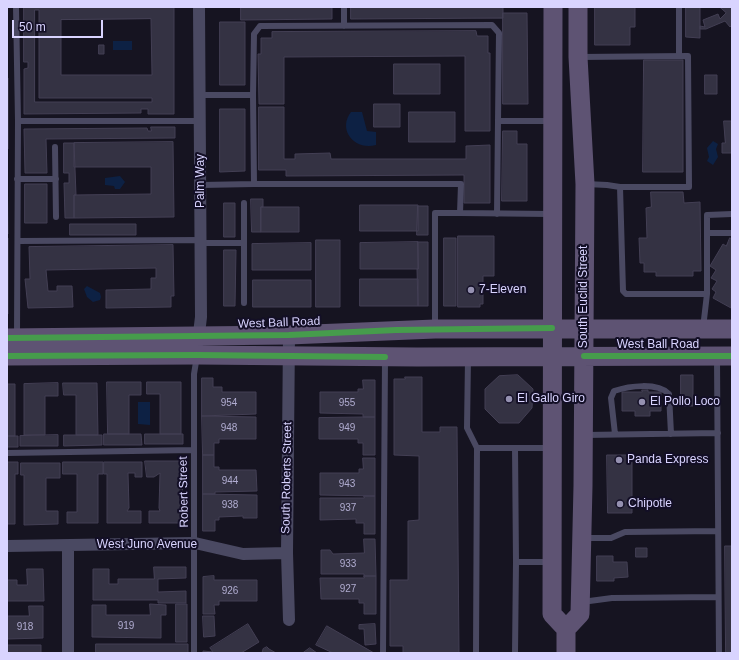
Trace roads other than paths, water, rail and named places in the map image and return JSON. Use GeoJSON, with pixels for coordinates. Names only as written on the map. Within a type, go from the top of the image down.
{"type":"FeatureCollection","features":[{"type":"Feature","properties":{"kind":"main road"},"geometry":{"type":"LineString","coordinates":[[553,7],[552,614],[566,629],[566,653]]}},
{"type":"Feature","properties":{"kind":"main road","name":"South Euclid Street"},"geometry":{"type":"LineString","coordinates":[[566,629],[580,614],[582,538],[585,184],[578,57],[578,7]]}},
{"type":"Feature","properties":{"kind":"main road","name":"West Ball Road"},"geometry":{"type":"LineString","coordinates":[[198,346],[289,335],[435,329],[732,329]]}},
{"type":"Feature","properties":{"kind":"main road","name":"West Ball Road"},"geometry":{"type":"LineString","coordinates":[[14,347],[198,346],[289,355],[468,357],[725,356]]}},
{"type":"Feature","properties":{"kind":"street","name":"Palm Way"},"geometry":{"type":"LineString","coordinates":[[198,346],[201,317],[201,95],[199,7]]}},
{"type":"Feature","properties":{"kind":"street","name":"South Roberts Street"},"geometry":{"type":"LineString","coordinates":[[289,335],[287,553],[289,620]]}},
{"type":"Feature","properties":{"kind":"street","name":"West Juno Avenue"},"geometry":{"type":"LineString","coordinates":[[7,546],[195,543],[243,554],[287,553]]}},
{"type":"Feature","properties":{"kind":"street"},"geometry":{"type":"LineString","coordinates":[[68,546],[68,653]]}},
{"type":"Feature","properties":{"kind":"lane"},"geometry":{"type":"LineString","coordinates":[[14,347],[18,241],[16,7]]}},
{"type":"Feature","properties":{"kind":"lane"},"geometry":{"type":"LineString","coordinates":[[344,7],[344,26]]}},
{"type":"Feature","properties":{"kind":"lane"},"geometry":{"type":"LineString","coordinates":[[679,7],[679,56]]}},
{"type":"Feature","properties":{"kind":"lane"},"geometry":{"type":"LineString","coordinates":[[254,184],[254,34],[260,26],[492,25],[498,33],[497,214]]}},
{"type":"Feature","properties":{"kind":"lane"},"geometry":{"type":"LineString","coordinates":[[578,57],[688,56],[689,187],[620,187],[607,184],[585,184]]}},
{"type":"Feature","properties":{"kind":"lane"},"geometry":{"type":"LineString","coordinates":[[201,95],[253,95]]}},
{"type":"Feature","properties":{"kind":"lane"},"geometry":{"type":"LineString","coordinates":[[18,121],[201,121]]}},
{"type":"Feature","properties":{"kind":"lane"},"geometry":{"type":"LineString","coordinates":[[498,121],[552,121]]}},
{"type":"Feature","properties":{"kind":"lane"},"geometry":{"type":"LineString","coordinates":[[55,147],[56,217]]}},
{"type":"Feature","properties":{"kind":"lane"},"geometry":{"type":"LineString","coordinates":[[17,179],[56,179]]}},
{"type":"Feature","properties":{"kind":"lane"},"geometry":{"type":"LineString","coordinates":[[201,184],[461,184],[460,213]]}},
{"type":"Feature","properties":{"kind":"lane"},"geometry":{"type":"LineString","coordinates":[[620,187],[623,291],[626,294],[707,294]]}},
{"type":"Feature","properties":{"kind":"lane"},"geometry":{"type":"LineString","coordinates":[[244,203],[244,303]]}},
{"type":"Feature","properties":{"kind":"lane"},"geometry":{"type":"LineString","coordinates":[[435,329],[435,213],[552,214]]}},
{"type":"Feature","properties":{"kind":"lane"},"geometry":{"type":"LineString","coordinates":[[702,329],[707,294],[706,215],[732,214]]}},
{"type":"Feature","properties":{"kind":"lane"},"geometry":{"type":"LineString","coordinates":[[707,233],[732,233]]}},
{"type":"Feature","properties":{"kind":"lane"},"geometry":{"type":"LineString","coordinates":[[18,241],[201,241],[244,243]]}},
{"type":"Feature","properties":{"kind":"lane","name":"Robert Street"},"geometry":{"type":"LineString","coordinates":[[194,653],[194,374],[198,346]]}},
{"type":"Feature","properties":{"kind":"lane"},"geometry":{"type":"LineString","coordinates":[[383,653],[385,356]]}},
{"type":"Feature","properties":{"kind":"lane"},"geometry":{"type":"LineString","coordinates":[[718,653],[718,433],[725,356]]}},
{"type":"Feature","properties":{"kind":"lane"},"geometry":{"type":"LineString","coordinates":[[468,357],[467,428],[477,448],[476,653]]}},
{"type":"Feature","properties":{"kind":"lane"},"geometry":{"type":"LineString","coordinates":[[615,434],[611,398],[614,391],[624,388],[656,387],[664,389],[669,394],[671,434]]}},
{"type":"Feature","properties":{"kind":"lane"},"geometry":{"type":"LineString","coordinates":[[583,435],[718,433]]}},
{"type":"Feature","properties":{"kind":"lane"},"geometry":{"type":"LineString","coordinates":[[477,448],[553,448]]}},
{"type":"Feature","properties":{"kind":"lane"},"geometry":{"type":"LineString","coordinates":[[515,448],[515,653]]}},
{"type":"Feature","properties":{"kind":"lane"},"geometry":{"type":"LineString","coordinates":[[7,453],[194,450]]}},
{"type":"Feature","properties":{"kind":"lane"},"geometry":{"type":"LineString","coordinates":[[582,538],[611,538],[625,532],[718,531]]}},
{"type":"Feature","properties":{"kind":"lane"},"geometry":{"type":"LineString","coordinates":[[516,562],[552,562]]}},
{"type":"Feature","properties":{"kind":"lane"},"geometry":{"type":"LineString","coordinates":[[580,602],[612,598],[718,597]]}},
{"type":"Feature","properties":{"kind":"water"},"geometry":{"type":"Polygon","coordinates":[[[113,41],[132,41],[132,50],[113,50],[113,41]]]}},
{"type":"Feature","properties":{"kind":"water"},"geometry":{"type":"Polygon","coordinates":[[[351,112],[362,112],[367,131],[376,132],[376,145],[361,145],[350,138],[346,126],[347,119],[351,112]]]}},
{"type":"Feature","properties":{"kind":"water"},"geometry":{"type":"Polygon","coordinates":[[[713,141],[718,144],[716,149],[718,157],[713,165],[707,161],[709,157],[707,148],[713,141]]]}},
{"type":"Feature","properties":{"kind":"water"},"geometry":{"type":"Polygon","coordinates":[[[120,176],[125,182],[120,189],[115,189],[114,186],[105,185],[105,178],[120,176]]]}},
{"type":"Feature","properties":{"kind":"water"},"geometry":{"type":"Polygon","coordinates":[[[87,286],[100,293],[100,300],[93,302],[87,297],[84,289],[87,286]]]}},
{"type":"Feature","properties":{"kind":"water"},"geometry":{"type":"Polygon","coordinates":[[[138,402],[150,402],[150,425],[138,424],[138,402]]]}},
{"type":"Feature","properties":{"kind":"place","name":"7-Eleven"},"geometry":{"type":"Point","coordinates":[471,290]}},
{"type":"Feature","properties":{"kind":"place","name":"El Gallo Giro"},"geometry":{"type":"Point","coordinates":[509,399]}},
{"type":"Feature","properties":{"kind":"place","name":"El Pollo Loco"},"geometry":{"type":"Point","coordinates":[642,402]}},
{"type":"Feature","properties":{"kind":"place","name":"Panda Express"},"geometry":{"type":"Point","coordinates":[619,460]}},
{"type":"Feature","properties":{"kind":"place","name":"Chipotle"},"geometry":{"type":"Point","coordinates":[620,504]}}]}
